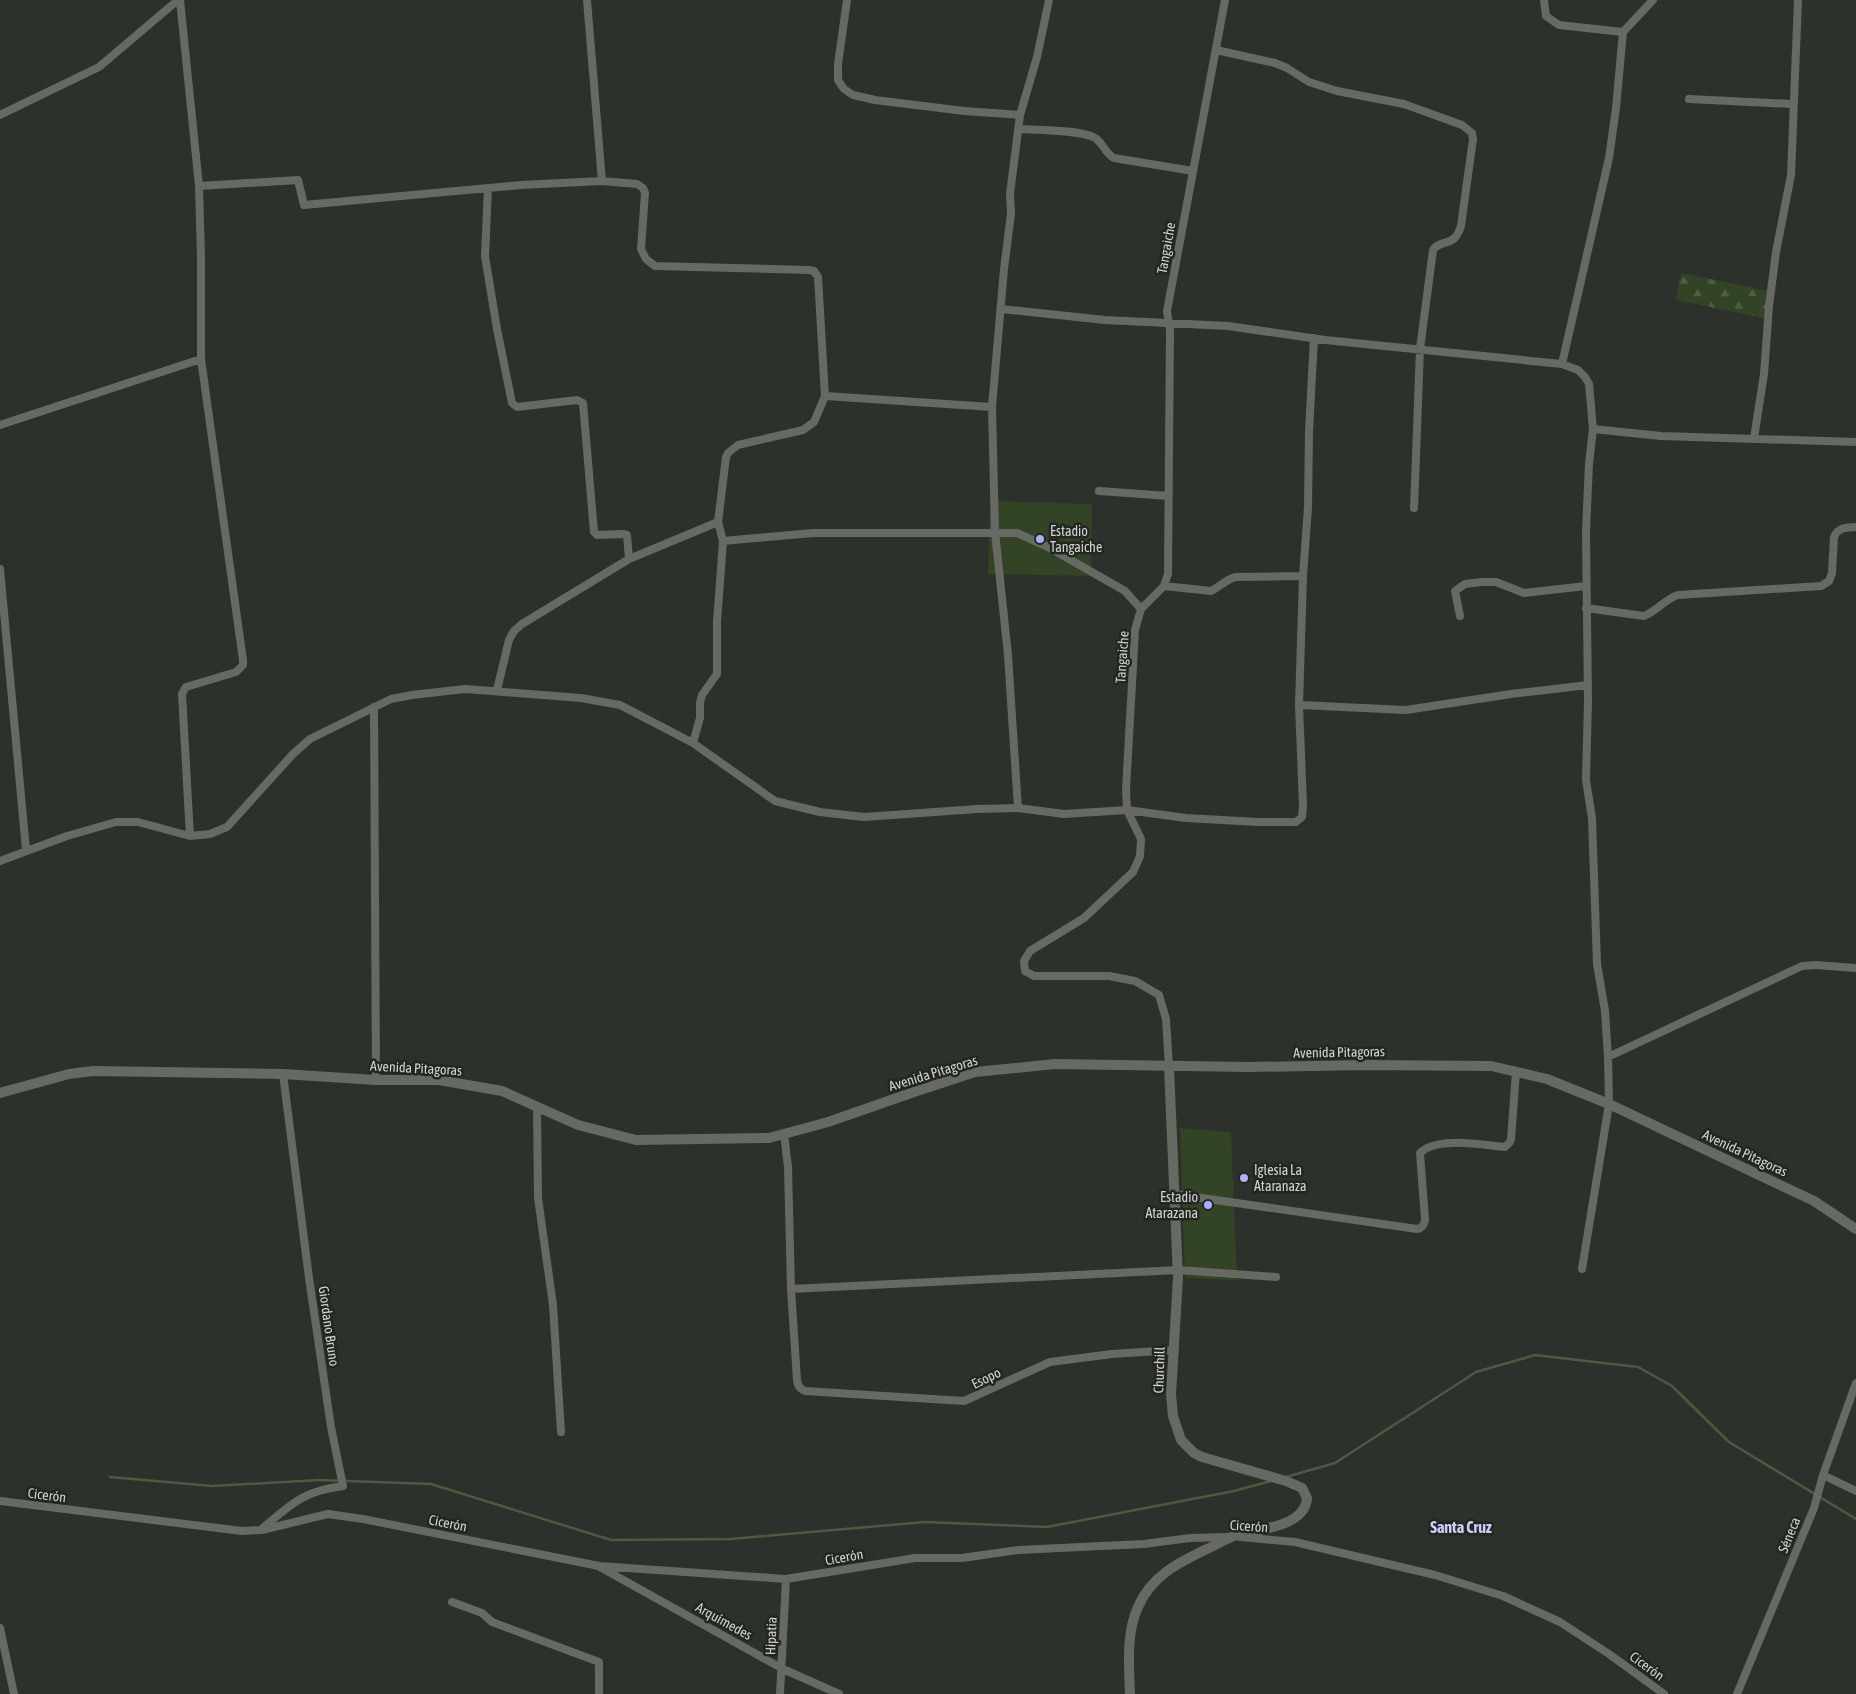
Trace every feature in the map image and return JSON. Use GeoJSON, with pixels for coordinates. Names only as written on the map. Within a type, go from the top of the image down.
{"type":"FeatureCollection","features":[{"type":"Feature","properties":{"kind":"main road","name":"Avenida Pitagoras"},"geometry":{"type":"LineString","coordinates":[[0,1093],[82,1071],[283,1074],[376,1080],[438,1080],[502,1091],[578,1125],[636,1140],[769,1138],[828,1122],[975,1072],[1055,1064],[1169,1067],[1491,1066],[1547,1079],[1609,1104],[1814,1201],[1856,1228]]}},
{"type":"Feature","properties":{"kind":"main road","name":"Churchill"},"geometry":{"type":"LineString","coordinates":[[1169,1067],[1178,1270],[1171,1394],[1176,1430],[1187,1447],[1202,1457],[1286,1481],[1302,1488],[1306,1492],[1307,1503],[1304,1511],[1295,1519],[1267,1529],[1234,1536]]}},
{"type":"Feature","properties":{"kind":"main road"},"geometry":{"type":"LineString","coordinates":[[1130,1694],[1129,1652],[1131,1632],[1138,1607],[1150,1587],[1173,1566],[1234,1536]]}},
{"type":"Feature","properties":{"kind":"street"},"geometry":{"type":"LineString","coordinates":[[0,115],[99,67],[179,0]]}},
{"type":"Feature","properties":{"kind":"street"},"geometry":{"type":"LineString","coordinates":[[179,0],[200,186],[202,257],[201,359],[243,660],[242,665],[236,672],[186,688],[182,694],[190,836]]}},
{"type":"Feature","properties":{"kind":"street"},"geometry":{"type":"LineString","coordinates":[[587,0],[602,181]]}},
{"type":"Feature","properties":{"kind":"street"},"geometry":{"type":"LineString","coordinates":[[847,0],[838,64],[838,80],[844,89],[854,96],[964,111],[1020,115]]}},
{"type":"Feature","properties":{"kind":"street"},"geometry":{"type":"LineString","coordinates":[[1018,808],[1008,655],[995,532],[992,407],[1000,308],[1011,214],[1010,194],[1020,129],[1020,115],[1038,57],[1050,0]]}},
{"type":"Feature","properties":{"kind":"street","name":"Tangaiche"},"geometry":{"type":"LineString","coordinates":[[1169,1067],[1166,1019],[1159,995],[1135,981],[1109,976],[1034,976],[1025,971],[1024,961],[1030,951],[1084,918],[1133,872],[1140,856],[1141,839],[1127,810],[1126,790],[1135,630],[1142,609],[1164,586],[1168,574],[1169,324],[1167,311],[1225,0]]}},
{"type":"Feature","properties":{"kind":"street"},"geometry":{"type":"LineString","coordinates":[[1544,0],[1546,16],[1559,25],[1623,32]]}},
{"type":"Feature","properties":{"kind":"street"},"geometry":{"type":"LineString","coordinates":[[1562,364],[1608,158],[1616,108],[1623,32],[1653,0]]}},
{"type":"Feature","properties":{"kind":"street"},"geometry":{"type":"LineString","coordinates":[[1754,438],[1764,374],[1769,306],[1776,252],[1791,175],[1794,129],[1792,104],[1798,0]]}},
{"type":"Feature","properties":{"kind":"street"},"geometry":{"type":"LineString","coordinates":[[1216,50],[1275,63],[1309,82],[1337,91],[1404,104],[1462,125],[1472,133],[1473,138],[1461,226],[1454,240],[1438,245],[1433,250],[1420,349],[1414,508]]}},
{"type":"Feature","properties":{"kind":"street"},"geometry":{"type":"LineString","coordinates":[[1689,99],[1792,104]]}},
{"type":"Feature","properties":{"kind":"street"},"geometry":{"type":"LineString","coordinates":[[1020,129],[1088,135],[1099,141],[1109,155],[1114,158],[1193,171]]}},
{"type":"Feature","properties":{"kind":"street"},"geometry":{"type":"LineString","coordinates":[[200,186],[298,180],[304,205],[488,188],[602,181],[638,184],[644,190],[641,248],[646,259],[655,266],[809,270],[817,274],[825,396],[814,422],[808,427],[738,445],[728,453],[718,522],[723,541],[717,622],[717,674],[702,695],[700,718],[693,743]]}},
{"type":"Feature","properties":{"kind":"street"},"geometry":{"type":"LineString","coordinates":[[488,188],[485,256],[512,403],[517,407],[577,400],[583,403],[594,532],[597,535],[627,535],[629,559]]}},
{"type":"Feature","properties":{"kind":"street"},"geometry":{"type":"LineString","coordinates":[[1000,308],[1105,320],[1228,326],[1314,338],[1562,364],[1578,370],[1585,377],[1589,384],[1593,429],[1586,522],[1588,685],[1586,780],[1592,818],[1597,964],[1605,1011],[1609,1104],[1582,1269]]}},
{"type":"Feature","properties":{"kind":"street"},"geometry":{"type":"LineString","coordinates":[[0,861],[26,850],[116,822],[138,822],[190,836],[210,834],[227,827],[293,754],[310,739],[391,699],[412,694],[464,689],[497,690],[581,698],[620,705],[693,743],[737,776],[775,801],[820,812],[864,818],[977,809],[1018,808],[1064,814],[1127,810],[1186,818],[1296,822],[1302,817],[1303,805],[1299,705],[1314,338]]}},
{"type":"Feature","properties":{"kind":"street"},"geometry":{"type":"LineString","coordinates":[[0,425],[201,359]]}},
{"type":"Feature","properties":{"kind":"street"},"geometry":{"type":"LineString","coordinates":[[825,396],[992,407]]}},
{"type":"Feature","properties":{"kind":"street"},"geometry":{"type":"LineString","coordinates":[[1593,429],[1661,436],[1856,442]]}},
{"type":"Feature","properties":{"kind":"street"},"geometry":{"type":"LineString","coordinates":[[1099,491],[1169,496]]}},
{"type":"Feature","properties":{"kind":"street"},"geometry":{"type":"LineString","coordinates":[[497,690],[509,640],[514,631],[522,624],[629,559],[718,522]]}},
{"type":"Feature","properties":{"kind":"street"},"geometry":{"type":"LineString","coordinates":[[1586,608],[1644,616],[1651,614],[1672,597],[1678,595],[1821,586],[1829,581],[1832,573],[1834,537],[1836,532],[1841,529],[1856,527]]}},
{"type":"Feature","properties":{"kind":"street"},"geometry":{"type":"LineString","coordinates":[[723,541],[813,533],[1016,533],[1048,547],[1125,591],[1142,609]]}},
{"type":"Feature","properties":{"kind":"street"},"geometry":{"type":"LineString","coordinates":[[0,569],[26,850]]}},
{"type":"Feature","properties":{"kind":"street"},"geometry":{"type":"LineString","coordinates":[[1164,586],[1211,591],[1226,580],[1236,576],[1303,576]]}},
{"type":"Feature","properties":{"kind":"street"},"geometry":{"type":"LineString","coordinates":[[1460,616],[1455,591],[1465,584],[1496,582],[1524,593],[1586,586]]}},
{"type":"Feature","properties":{"kind":"street"},"geometry":{"type":"LineString","coordinates":[[1299,705],[1406,710],[1511,694],[1588,685]]}},
{"type":"Feature","properties":{"kind":"street"},"geometry":{"type":"LineString","coordinates":[[374,707],[376,1080]]}},
{"type":"Feature","properties":{"kind":"street"},"geometry":{"type":"LineString","coordinates":[[1608,1057],[1802,966],[1816,965],[1856,968]]}},
{"type":"Feature","properties":{"kind":"street"},"geometry":{"type":"LineString","coordinates":[[1174,1194],[1417,1229],[1423,1227],[1425,1220],[1420,1153],[1424,1148],[1442,1143],[1505,1147],[1511,1139],[1516,1072]]}},
{"type":"Feature","properties":{"kind":"street","name":"Giordano Bruno"},"geometry":{"type":"LineString","coordinates":[[262,1530],[293,1503],[310,1493],[325,1488],[343,1486],[331,1427],[309,1278],[283,1074]]}},
{"type":"Feature","properties":{"kind":"street"},"geometry":{"type":"LineString","coordinates":[[537,1107],[538,1198],[553,1305],[561,1432]]}},
{"type":"Feature","properties":{"kind":"street"},"geometry":{"type":"LineString","coordinates":[[784,1134],[788,1167],[791,1290],[1178,1270],[1276,1277]]}},
{"type":"Feature","properties":{"kind":"street","name":"Esopo"},"geometry":{"type":"LineString","coordinates":[[791,1290],[797,1380],[798,1386],[805,1391],[964,1401],[1050,1362],[1112,1354],[1174,1350]]}},
{"type":"Feature","properties":{"kind":"street","name":"Séneca"},"geometry":{"type":"LineString","coordinates":[[1737,1694],[1814,1508],[1823,1475],[1856,1383]]}},
{"type":"Feature","properties":{"kind":"street"},"geometry":{"type":"LineString","coordinates":[[1823,1475],[1856,1491]]}},
{"type":"Feature","properties":{"kind":"street","name":"Cicerón"},"geometry":{"type":"LineString","coordinates":[[0,1501],[242,1531],[262,1530],[328,1514],[363,1518],[598,1566],[786,1579],[915,1558],[962,1558],[1018,1550],[1144,1544],[1190,1538],[1234,1536],[1295,1542],[1436,1574],[1503,1596],[1560,1622],[1609,1654],[1664,1694]]}},
{"type":"Feature","properties":{"kind":"street","name":"Arquímedes"},"geometry":{"type":"LineString","coordinates":[[598,1566],[783,1668],[839,1694]]}},
{"type":"Feature","properties":{"kind":"street","name":"Hipatia"},"geometry":{"type":"LineString","coordinates":[[780,1694],[783,1668],[786,1579]]}},
{"type":"Feature","properties":{"kind":"street"},"geometry":{"type":"LineString","coordinates":[[452,1602],[482,1613],[492,1622],[599,1662],[599,1694]]}},
{"type":"Feature","properties":{"kind":"street"},"geometry":{"type":"LineString","coordinates":[[0,1628],[14,1694]]}},
{"type":"Feature","properties":{"kind":"green space"},"geometry":{"type":"Polygon","coordinates":[[[1681,273],[1769,291],[1764,318],[1676,300],[1681,273]]]}},
{"type":"Feature","properties":{"kind":"green space"},"geometry":{"type":"Polygon","coordinates":[[[990,501],[1092,504],[1091,576],[988,574],[990,501]]]}},
{"type":"Feature","properties":{"kind":"green space"},"geometry":{"type":"Polygon","coordinates":[[[1180,1128],[1231,1132],[1237,1280],[1185,1278],[1180,1128]]]}},
{"type":"Feature","properties":{"kind":"waterway"},"geometry":{"type":"LineString","coordinates":[[1286,1477],[1335,1463],[1476,1372],[1535,1355],[1638,1367],[1672,1386],[1729,1442],[1856,1519]]}},
{"type":"Feature","properties":{"kind":"waterway"},"geometry":{"type":"LineString","coordinates":[[110,1477],[212,1486],[320,1480],[431,1484],[611,1540],[731,1539],[925,1522],[1047,1527],[1234,1491],[1271,1481]]}},
{"type":"Feature","properties":{"kind":"place","name":"Estadio Tangaiche"},"geometry":{"type":"Point","coordinates":[1040,539]}},
{"type":"Feature","properties":{"kind":"place","name":"Iglesia La Ataranaza"},"geometry":{"type":"Point","coordinates":[1244,1178]}},
{"type":"Feature","properties":{"kind":"place","name":"Estadio Atarazana"},"geometry":{"type":"Point","coordinates":[1208,1205]}},
{"type":"Feature","properties":{"kind":"district","name":"Santa Cruz"},"geometry":{"type":"Point","coordinates":[1461,1527]}}]}
